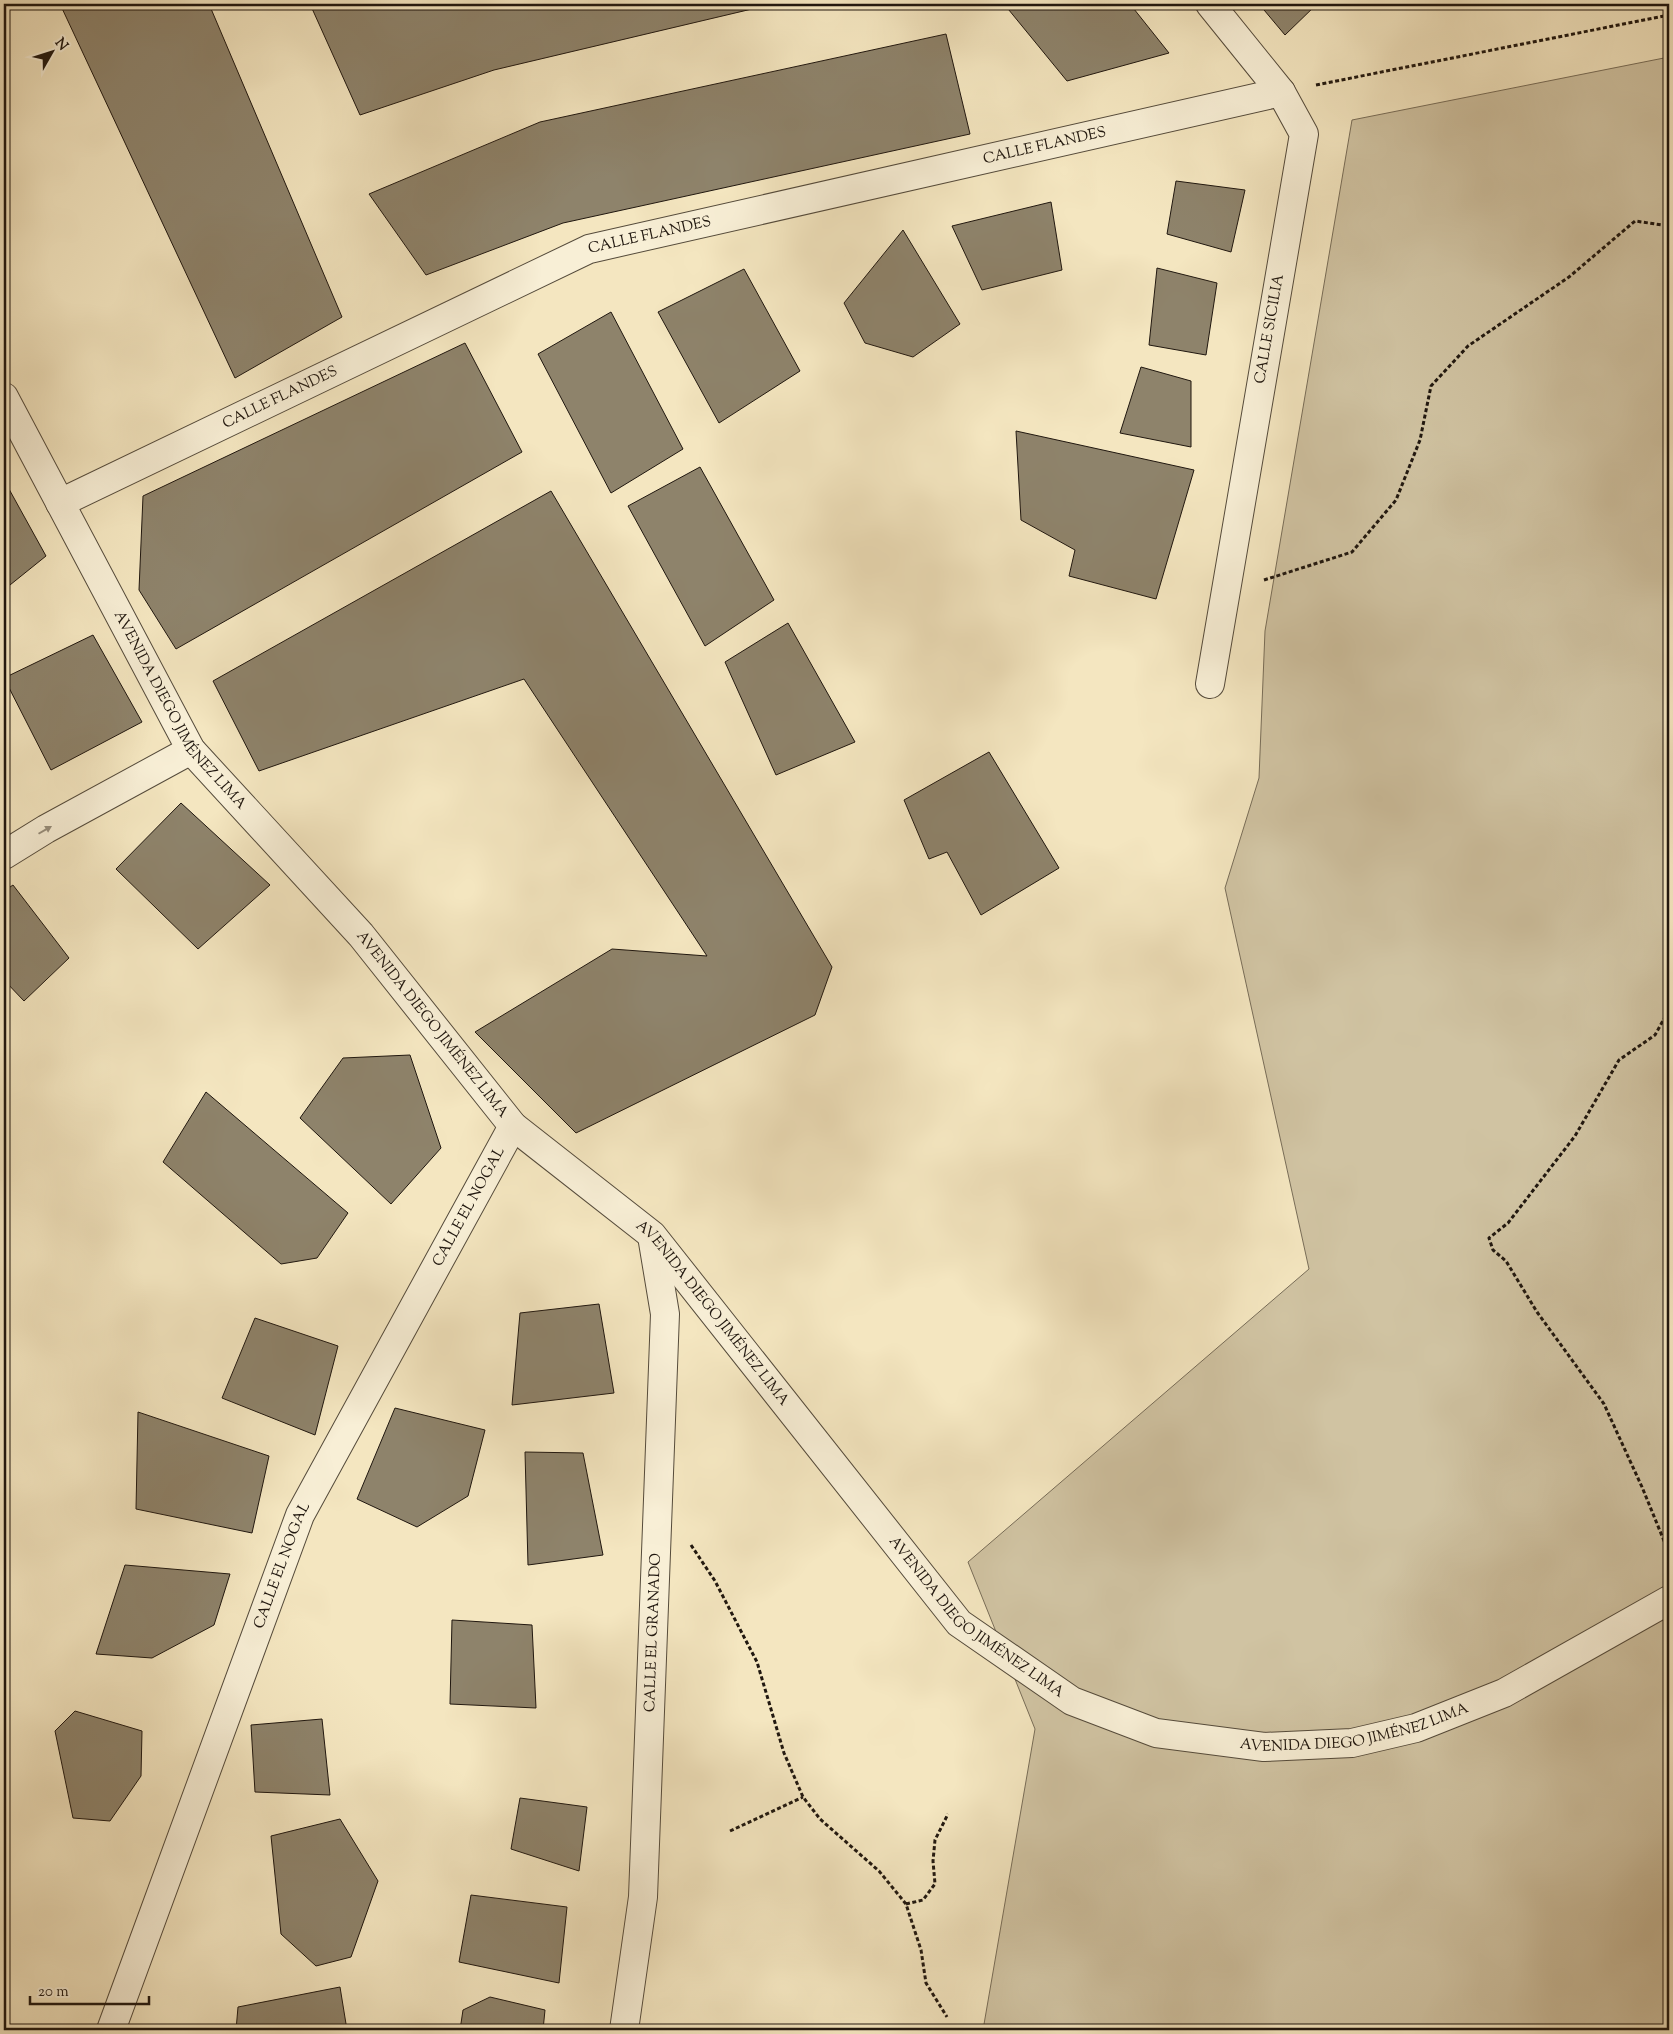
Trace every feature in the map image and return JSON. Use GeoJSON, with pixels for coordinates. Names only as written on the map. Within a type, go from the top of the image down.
{"type":"FeatureCollection","features":[{"type":"Feature","properties":{"kind":"street","name":"CALLE SICILIA"},"geometry":{"type":"LineString","coordinates":[[1210,4],[1281,92],[1304,134],[1210,684]]}},
{"type":"Feature","properties":{"kind":"street","name":"CALLE FLANDES"},"geometry":{"type":"LineString","coordinates":[[60,503],[590,249],[1281,92]]}},
{"type":"Feature","properties":{"kind":"street","name":"AVENIDA DIEGO JIMÉNEZ LIMA"},"geometry":{"type":"LineString","coordinates":[[4,397],[191,750],[361,935],[512,1126],[652,1235],[959,1623],[1072,1701],[1156,1733],[1264,1747],[1352,1743],[1416,1728],[1504,1693],[1669,1600]]}},
{"type":"Feature","properties":{"kind":"street"},"geometry":{"type":"LineString","coordinates":[[4,855],[46,829],[191,750]]}},
{"type":"Feature","properties":{"kind":"street","name":"CALLE EL NOGAL"},"geometry":{"type":"LineString","coordinates":[[110,2030],[300,1515],[512,1126]]}},
{"type":"Feature","properties":{"kind":"street","name":"CALLE EL GRANADO"},"geometry":{"type":"LineString","coordinates":[[624,2030],[643,1897],[665,1314],[652,1235]]}},
{"type":"Feature","properties":{"kind":"path"},"geometry":{"type":"LineString","coordinates":[[1281,92],[1669,15]]}},
{"type":"Feature","properties":{"kind":"path"},"geometry":{"type":"LineString","coordinates":[[1228,575],[1265,580],[1352,552],[1396,500],[1420,440],[1432,386],[1468,346],[1569,277],[1635,221],[1669,225]]}},
{"type":"Feature","properties":{"kind":"path"},"geometry":{"type":"LineString","coordinates":[[1669,1010],[1655,1035],[1618,1060],[1575,1136],[1508,1223],[1489,1238],[1493,1250],[1506,1261],[1537,1312],[1604,1404],[1642,1487],[1669,1554]]}},
{"type":"Feature","properties":{"kind":"path"},"geometry":{"type":"LineString","coordinates":[[657,1525],[665,1526],[683,1536],[696,1550],[715,1581],[757,1662],[784,1753],[802,1797],[820,1819],[879,1871],[906,1904],[921,1950],[926,1983],[947,2016]]}},
{"type":"Feature","properties":{"kind":"path"},"geometry":{"type":"LineString","coordinates":[[730,1831],[802,1797]]}},
{"type":"Feature","properties":{"kind":"path"},"geometry":{"type":"LineString","coordinates":[[906,1904],[923,1900],[935,1884],[935,1840],[948,1814]]}},
{"type":"Feature","properties":{"kind":"shaded area"},"geometry":{"type":"Polygon","coordinates":[[[1669,57],[1669,2030],[983,2030],[1035,1729],[968,1562],[1309,1269],[1225,888],[1259,778],[1265,631],[1352,120],[1669,57]]]}},
{"type":"Feature","properties":{"kind":"building"},"geometry":{"type":"Polygon","coordinates":[[[60,4],[209,4],[342,317],[235,378],[60,4]]]}},
{"type":"Feature","properties":{"kind":"building"},"geometry":{"type":"Polygon","coordinates":[[[310,4],[773,4],[494,70],[360,115],[310,4]]]}},
{"type":"Feature","properties":{"kind":"building"},"geometry":{"type":"Polygon","coordinates":[[[1004,4],[1130,4],[1169,53],[1067,81],[1004,4]]]}},
{"type":"Feature","properties":{"kind":"building"},"geometry":{"type":"Polygon","coordinates":[[[1259,4],[1317,4],[1285,35],[1259,4]]]}},
{"type":"Feature","properties":{"kind":"building"},"geometry":{"type":"Polygon","coordinates":[[[946,34],[970,134],[563,223],[426,275],[369,194],[540,122],[946,34]]]}},
{"type":"Feature","properties":{"kind":"building"},"geometry":{"type":"Polygon","coordinates":[[[1176,181],[1245,190],[1231,252],[1167,234],[1176,181]]]}},
{"type":"Feature","properties":{"kind":"building"},"geometry":{"type":"Polygon","coordinates":[[[1051,202],[1062,270],[982,290],[952,226],[1051,202]]]}},
{"type":"Feature","properties":{"kind":"building"},"geometry":{"type":"Polygon","coordinates":[[[903,230],[960,324],[913,357],[865,343],[844,303],[903,230]]]}},
{"type":"Feature","properties":{"kind":"building"},"geometry":{"type":"Polygon","coordinates":[[[1157,268],[1217,283],[1206,355],[1149,345],[1157,268]]]}},
{"type":"Feature","properties":{"kind":"building"},"geometry":{"type":"Polygon","coordinates":[[[744,269],[800,371],[719,423],[658,312],[744,269]]]}},
{"type":"Feature","properties":{"kind":"building"},"geometry":{"type":"Polygon","coordinates":[[[611,312],[683,449],[611,493],[538,354],[611,312]]]}},
{"type":"Feature","properties":{"kind":"building"},"geometry":{"type":"Polygon","coordinates":[[[465,343],[522,452],[176,649],[139,590],[143,496],[465,343]]]}},
{"type":"Feature","properties":{"kind":"building"},"geometry":{"type":"Polygon","coordinates":[[[1141,367],[1191,381],[1191,447],[1120,433],[1141,367]]]}},
{"type":"Feature","properties":{"kind":"building"},"geometry":{"type":"Polygon","coordinates":[[[1016,431],[1194,470],[1156,599],[1069,576],[1075,550],[1021,520],[1016,431]]]}},
{"type":"Feature","properties":{"kind":"building"},"geometry":{"type":"Polygon","coordinates":[[[700,467],[774,600],[705,646],[628,506],[700,467]]]}},
{"type":"Feature","properties":{"kind":"building"},"geometry":{"type":"Polygon","coordinates":[[[4,480],[46,556],[5,589],[4,587],[4,480]]]}},
{"type":"Feature","properties":{"kind":"building"},"geometry":{"type":"Polygon","coordinates":[[[551,491],[832,967],[815,1015],[576,1133],[475,1032],[612,949],[707,956],[524,679],[259,771],[213,681],[551,491]]]}},
{"type":"Feature","properties":{"kind":"building"},"geometry":{"type":"Polygon","coordinates":[[[788,623],[855,742],[776,775],[725,662],[788,623]]]}},
{"type":"Feature","properties":{"kind":"building"},"geometry":{"type":"Polygon","coordinates":[[[93,635],[142,722],[51,770],[4,678],[93,635]]]}},
{"type":"Feature","properties":{"kind":"building"},"geometry":{"type":"Polygon","coordinates":[[[989,752],[1059,868],[981,915],[947,852],[929,859],[904,800],[989,752]]]}},
{"type":"Feature","properties":{"kind":"building"},"geometry":{"type":"Polygon","coordinates":[[[181,803],[270,885],[198,949],[116,869],[181,803]]]}},
{"type":"Feature","properties":{"kind":"building"},"geometry":{"type":"Polygon","coordinates":[[[13,885],[69,958],[24,1001],[4,980],[4,891],[13,885]]]}},
{"type":"Feature","properties":{"kind":"building"},"geometry":{"type":"Polygon","coordinates":[[[4,1034],[9,1038],[4,1043],[4,1034]]]}},
{"type":"Feature","properties":{"kind":"building"},"geometry":{"type":"Polygon","coordinates":[[[410,1055],[441,1148],[391,1204],[300,1118],[343,1058],[410,1055]]]}},
{"type":"Feature","properties":{"kind":"building"},"geometry":{"type":"Polygon","coordinates":[[[206,1092],[348,1213],[317,1258],[281,1264],[163,1162],[206,1092]]]}},
{"type":"Feature","properties":{"kind":"building"},"geometry":{"type":"Polygon","coordinates":[[[599,1304],[614,1393],[512,1405],[520,1313],[599,1304]]]}},
{"type":"Feature","properties":{"kind":"building"},"geometry":{"type":"Polygon","coordinates":[[[255,1318],[338,1346],[315,1435],[222,1398],[255,1318]]]}},
{"type":"Feature","properties":{"kind":"building"},"geometry":{"type":"Polygon","coordinates":[[[395,1408],[485,1430],[468,1496],[417,1527],[357,1499],[395,1408]]]}},
{"type":"Feature","properties":{"kind":"building"},"geometry":{"type":"Polygon","coordinates":[[[138,1412],[269,1456],[252,1533],[136,1509],[138,1412]]]}},
{"type":"Feature","properties":{"kind":"building"},"geometry":{"type":"Polygon","coordinates":[[[525,1452],[583,1453],[603,1555],[528,1565],[525,1452]]]}},
{"type":"Feature","properties":{"kind":"building"},"geometry":{"type":"Polygon","coordinates":[[[125,1565],[230,1574],[214,1625],[152,1658],[96,1654],[125,1565]]]}},
{"type":"Feature","properties":{"kind":"building"},"geometry":{"type":"Polygon","coordinates":[[[4,1605],[8,1605],[4,1636],[4,1605]]]}},
{"type":"Feature","properties":{"kind":"building"},"geometry":{"type":"Polygon","coordinates":[[[452,1620],[532,1625],[536,1708],[450,1704],[452,1620]]]}},
{"type":"Feature","properties":{"kind":"building"},"geometry":{"type":"Polygon","coordinates":[[[75,1711],[142,1731],[141,1776],[110,1821],[73,1818],[55,1731],[75,1711]]]}},
{"type":"Feature","properties":{"kind":"building"},"geometry":{"type":"Polygon","coordinates":[[[322,1719],[330,1795],[255,1792],[251,1725],[322,1719]]]}},
{"type":"Feature","properties":{"kind":"building"},"geometry":{"type":"Polygon","coordinates":[[[520,1798],[587,1807],[579,1871],[511,1849],[520,1798]]]}},
{"type":"Feature","properties":{"kind":"building"},"geometry":{"type":"Polygon","coordinates":[[[340,1819],[378,1881],[351,1957],[316,1966],[281,1934],[271,1836],[340,1819]]]}},
{"type":"Feature","properties":{"kind":"building"},"geometry":{"type":"Polygon","coordinates":[[[471,1895],[567,1907],[559,1983],[459,1962],[471,1895]]]}},
{"type":"Feature","properties":{"kind":"building"},"geometry":{"type":"Polygon","coordinates":[[[340,1987],[347,2030],[236,2030],[238,2007],[340,1987]]]}},
{"type":"Feature","properties":{"kind":"building"},"geometry":{"type":"Polygon","coordinates":[[[490,1997],[545,2010],[543,2030],[460,2030],[463,2010],[490,1997]]]}}]}
